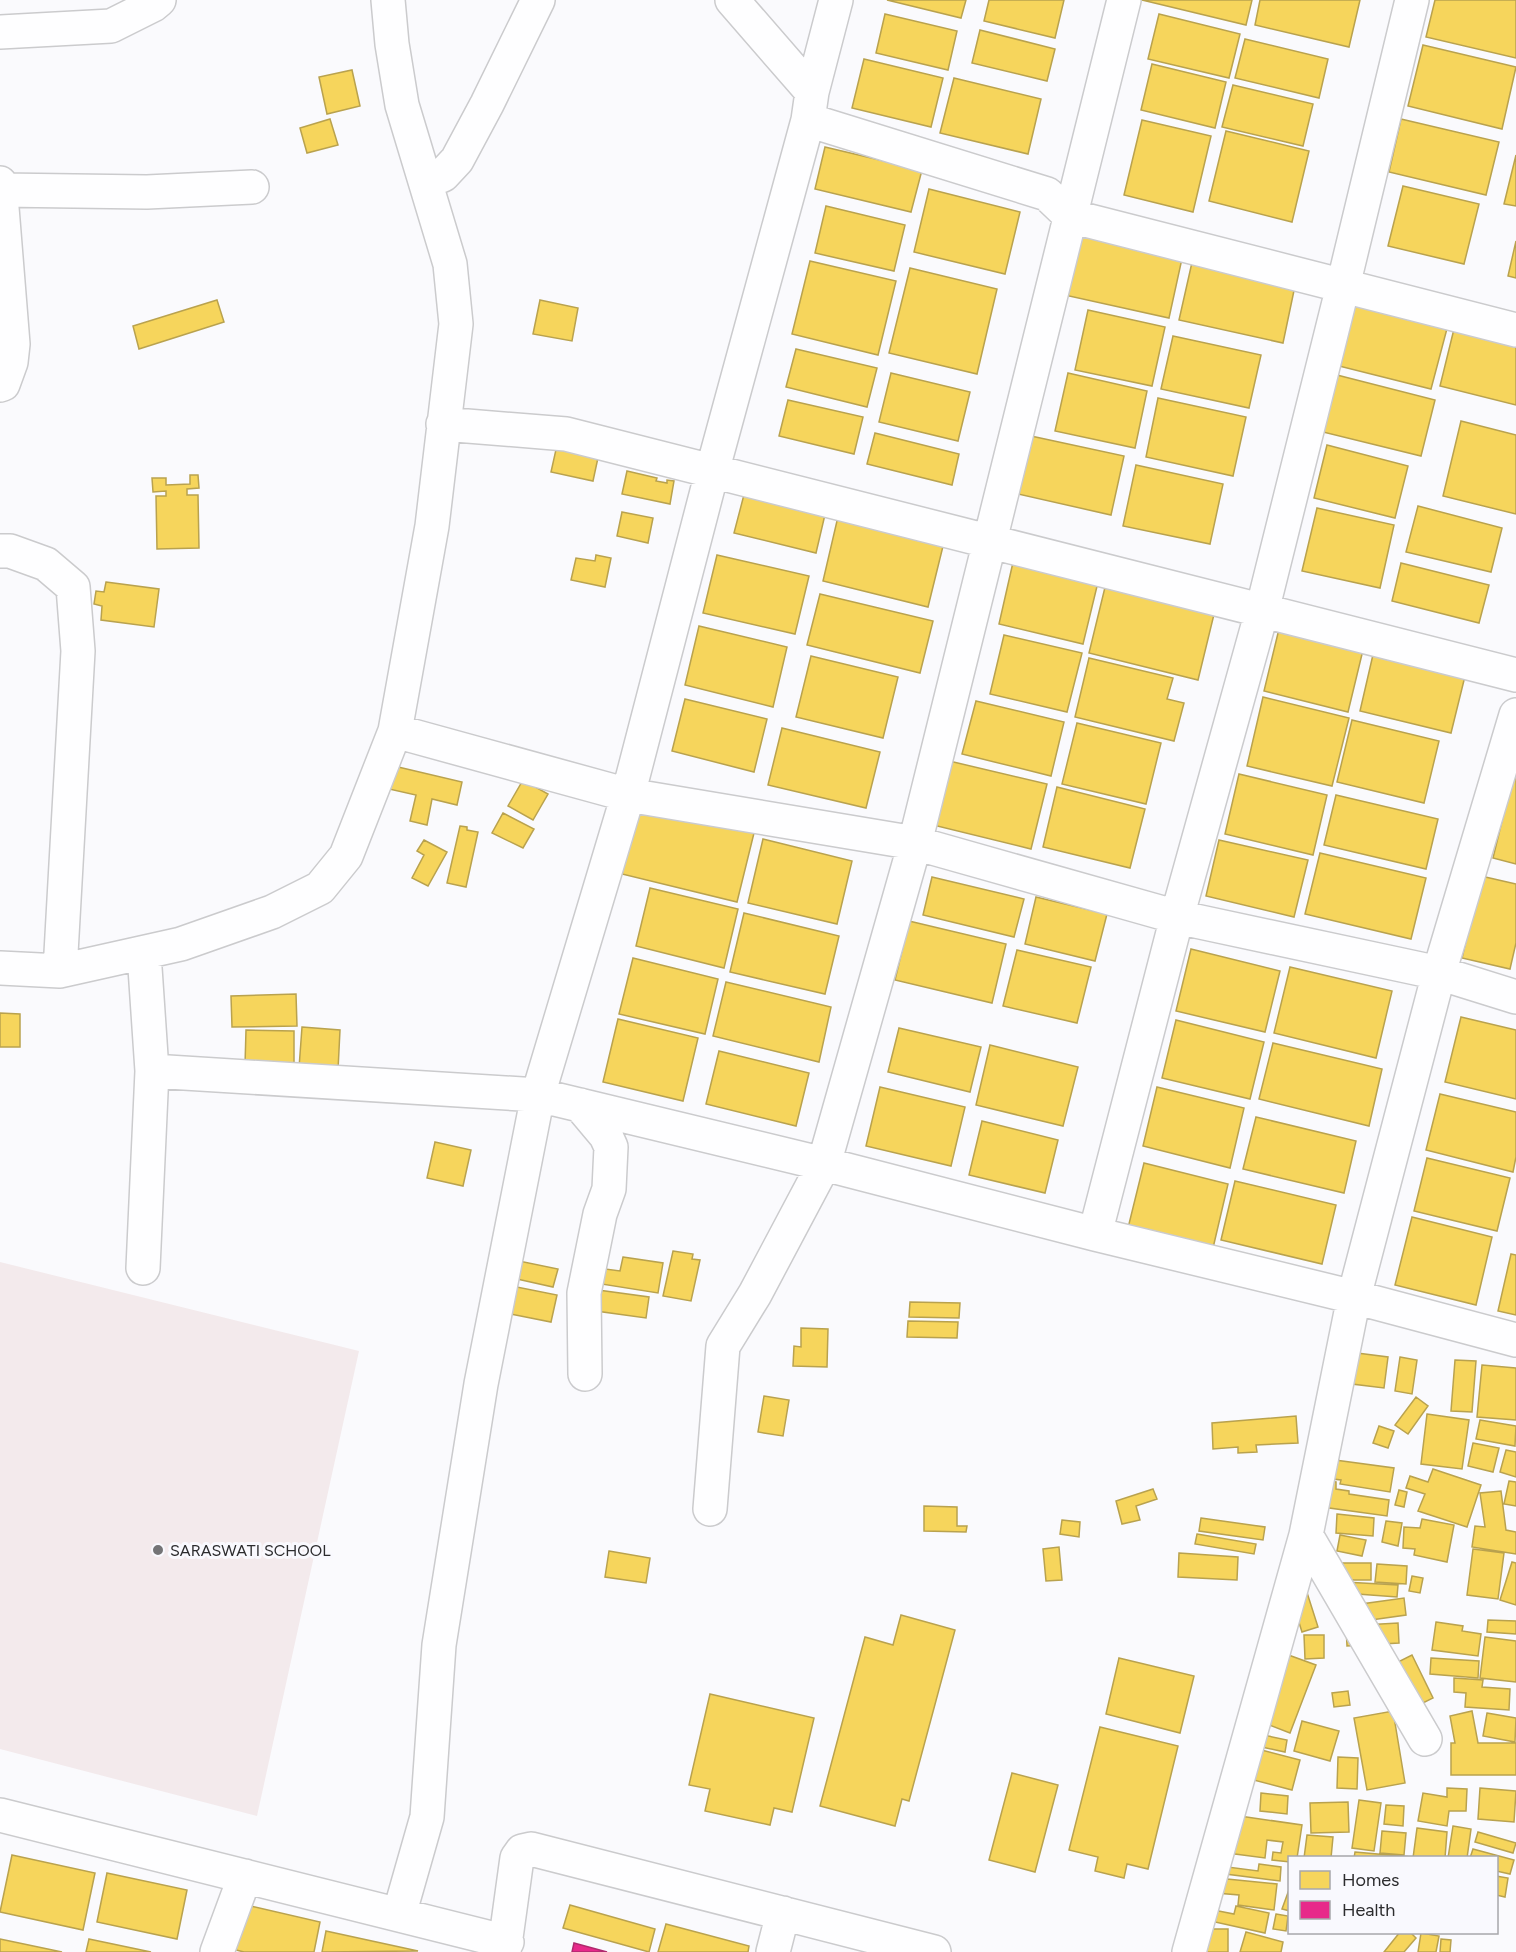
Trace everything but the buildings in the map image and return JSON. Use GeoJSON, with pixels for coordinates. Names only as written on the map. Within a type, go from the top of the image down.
{"type":"FeatureCollection","features":[{"type":"Feature","properties":{"kind":"street"},"geometry":{"type":"LineString","coordinates":[[0,32],[111,26],[159,0]]}},
{"type":"Feature","properties":{"kind":"street"},"geometry":{"type":"LineString","coordinates":[[0,968],[60,971],[181,944],[272,912],[320,888],[346,856],[394,731],[432,526],[456,324],[450,264],[402,105],[392,44],[388,0]]}},
{"type":"Feature","properties":{"kind":"street"},"geometry":{"type":"LineString","coordinates":[[427,182],[443,175],[457,160],[538,0]]}},
{"type":"Feature","properties":{"kind":"street"},"geometry":{"type":"LineString","coordinates":[[732,0],[810,106],[1047,194],[1070,216],[1516,330]]}},
{"type":"Feature","properties":{"kind":"street"},"geometry":{"type":"LineString","coordinates":[[399,1915],[427,1817],[441,1633],[481,1384],[538,1095],[628,795],[836,0]]}},
{"type":"Feature","properties":{"kind":"street"},"geometry":{"type":"LineString","coordinates":[[711,1509],[723,1346],[755,1294],[824,1164],[915,843],[1124,0]]}},
{"type":"Feature","properties":{"kind":"street"},"geometry":{"type":"LineString","coordinates":[[1095,1234],[1177,917],[1262,611],[1412,0]]}},
{"type":"Feature","properties":{"kind":"street"},"geometry":{"type":"LineString","coordinates":[[0,385],[3,384],[11,362],[13,344],[1,186],[147,192],[252,187]]}},
{"type":"Feature","properties":{"kind":"street"},"geometry":{"type":"LineString","coordinates":[[443,423],[566,434],[1516,675]]}},
{"type":"Feature","properties":{"kind":"street"},"geometry":{"type":"LineString","coordinates":[[0,550],[10,551],[46,564],[74,587],[78,651],[60,971]]}},
{"type":"Feature","properties":{"kind":"street"},"geometry":{"type":"LineString","coordinates":[[1189,1952],[1306,1535],[1354,1297],[1439,973],[1516,715]]}},
{"type":"Feature","properties":{"kind":"street"},"geometry":{"type":"LineString","coordinates":[[394,731],[628,795],[915,843],[1177,917],[1439,973],[1516,997]]}},
{"type":"Feature","properties":{"kind":"street"},"geometry":{"type":"LineString","coordinates":[[143,1268],[152,1071],[144,952]]}},
{"type":"Feature","properties":{"kind":"street"},"geometry":{"type":"LineString","coordinates":[[152,1071],[538,1095],[824,1164],[1516,1340]]}},
{"type":"Feature","properties":{"kind":"street"},"geometry":{"type":"LineString","coordinates":[[580,1106],[606,1136],[611,1147],[609,1189],[600,1214],[584,1293],[585,1374]]}},
{"type":"Feature","properties":{"kind":"street"},"geometry":{"type":"LineString","coordinates":[[1306,1535],[1425,1739]]}},
{"type":"Feature","properties":{"kind":"street"},"geometry":{"type":"LineString","coordinates":[[0,1815],[399,1915],[505,1947],[517,1858],[522,1851],[531,1849],[934,1952]]}},
{"type":"Feature","properties":{"kind":"street"},"geometry":{"type":"LineString","coordinates":[[217,1952],[245,1876]]}},
{"type":"Feature","properties":{"kind":"street"},"geometry":{"type":"LineString","coordinates":[[773,1952],[783,1913]]}},
{"type":"Feature","properties":{"kind":"shaded area","name":"SARASWATI SCHOOL"},"geometry":{"type":"Polygon","coordinates":[[[0,1262],[359,1351],[257,1816],[0,1749],[0,1262]]]}},
{"type":"Feature","properties":{"kind":"place","name":"SARASWATI SCHOOL"},"geometry":{"type":"Point","coordinates":[158,1550]}}]}
